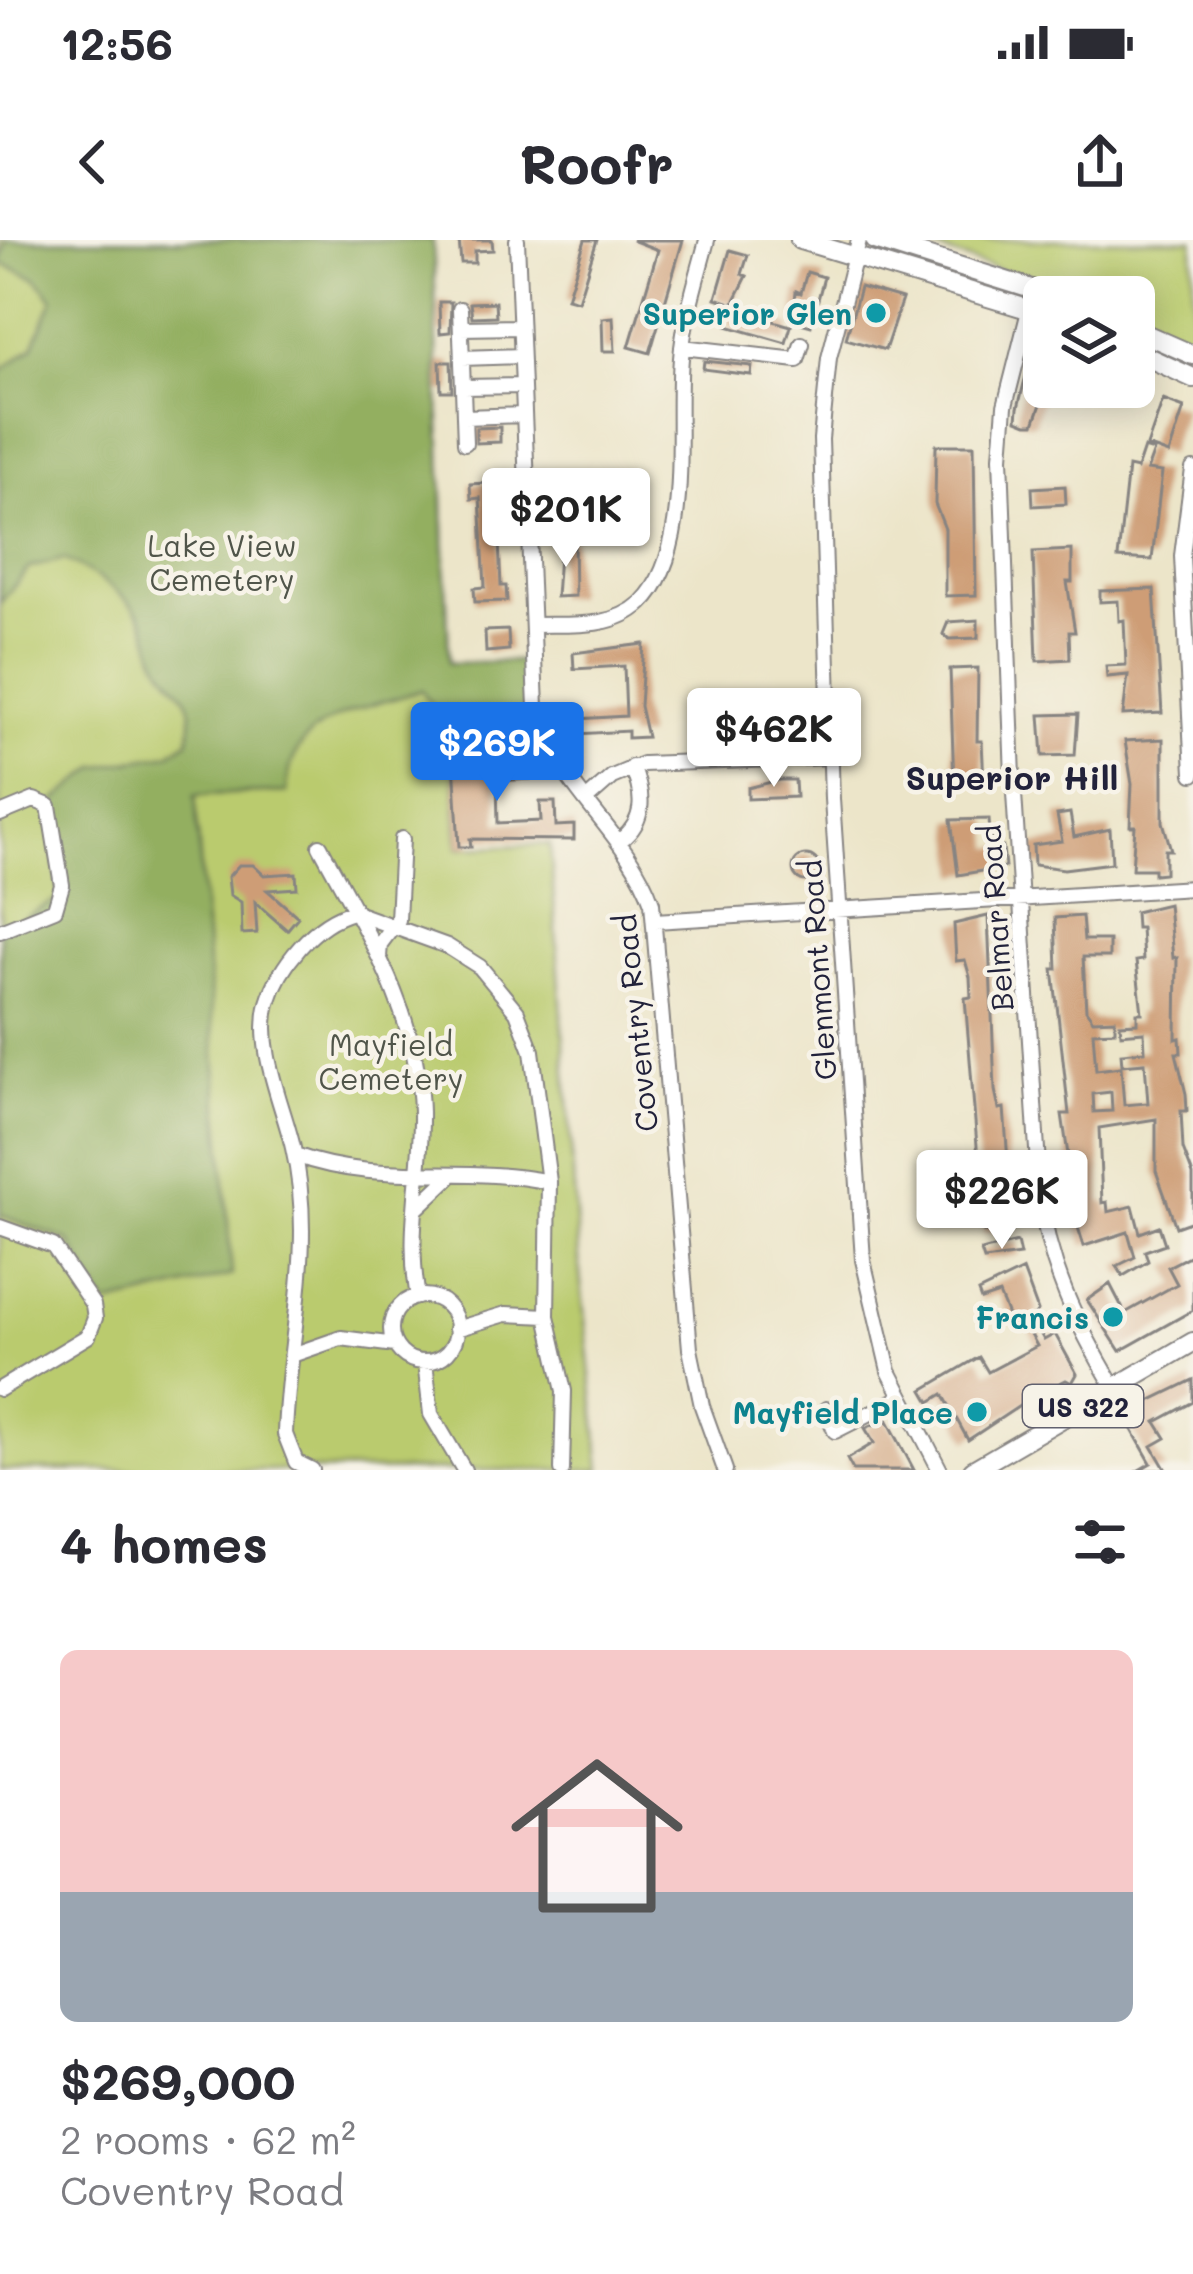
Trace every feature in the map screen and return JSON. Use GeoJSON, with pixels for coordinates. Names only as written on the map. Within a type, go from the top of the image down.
{"type":"FeatureCollection","features":[{"type":"Feature","properties":{"kind":"main road"},"geometry":{"type":"LineString","coordinates":[[800,240],[857,248],[1023,300]]}},
{"type":"Feature","properties":{"kind":"main road"},"geometry":{"type":"LineString","coordinates":[[875,240],[1023,299]]}},
{"type":"Feature","properties":{"kind":"main road"},"geometry":{"type":"LineString","coordinates":[[1155,338],[1193,355]]}},
{"type":"Feature","properties":{"kind":"main road"},"geometry":{"type":"LineString","coordinates":[[1155,361],[1193,378]]}},
{"type":"Feature","properties":{"kind":"main road","name":"US 322"},"geometry":{"type":"LineString","coordinates":[[973,1470],[1193,1342]]}},
{"type":"Feature","properties":{"kind":"street","name":"Coventry Road"},"geometry":{"type":"LineString","coordinates":[[517,240],[541,728],[558,766],[620,840],[644,879],[655,921],[690,1349],[701,1406],[725,1470]]}},
{"type":"Feature","properties":{"kind":"street"},"geometry":{"type":"LineString","coordinates":[[534,625],[615,619],[644,600],[655,583],[680,474],[682,347],[707,240]]}},
{"type":"Feature","properties":{"kind":"street","name":"Glenmont Road"},"geometry":{"type":"LineString","coordinates":[[857,248],[829,358],[821,439],[830,758],[863,1260],[873,1319],[902,1396],[940,1470]]}},
{"type":"Feature","properties":{"kind":"street"},"geometry":{"type":"LineString","coordinates":[[460,310],[465,443]]}},
{"type":"Feature","properties":{"kind":"street"},"geometry":{"type":"LineString","coordinates":[[461,328],[520,326]]}},
{"type":"Feature","properties":{"kind":"street"},"geometry":{"type":"LineString","coordinates":[[682,347],[797,361],[802,344]]}},
{"type":"Feature","properties":{"kind":"street","name":"Belmar Road"},"geometry":{"type":"LineString","coordinates":[[1023,347],[1005,406],[1001,457],[1022,899],[1044,1227],[1067,1304],[1114,1387]]}},
{"type":"Feature","properties":{"kind":"street"},"geometry":{"type":"LineString","coordinates":[[462,358],[521,356]]}},
{"type":"Feature","properties":{"kind":"street"},"geometry":{"type":"LineString","coordinates":[[463,387],[522,386]]}},
{"type":"Feature","properties":{"kind":"street"},"geometry":{"type":"LineString","coordinates":[[464,417],[524,415]]}},
{"type":"Feature","properties":{"kind":"street"},"geometry":{"type":"LineString","coordinates":[[1193,469],[1182,556],[1193,774]]}},
{"type":"Feature","properties":{"kind":"street"},"geometry":{"type":"LineString","coordinates":[[587,799],[632,767],[830,758]]}},
{"type":"Feature","properties":{"kind":"street"},"geometry":{"type":"LineString","coordinates":[[620,840],[639,819],[642,795],[632,767]]}},
{"type":"Feature","properties":{"kind":"street"},"geometry":{"type":"LineString","coordinates":[[0,814],[34,800],[49,806],[62,885],[55,909],[0,931]]}},
{"type":"Feature","properties":{"kind":"street"},"geometry":{"type":"LineString","coordinates":[[379,957],[380,944],[397,926],[402,839]]}},
{"type":"Feature","properties":{"kind":"street"},"geometry":{"type":"LineString","coordinates":[[320,847],[404,1015],[418,1075],[412,1215],[418,1297]]}},
{"type":"Feature","properties":{"kind":"street"},"geometry":{"type":"LineString","coordinates":[[655,921],[1193,888]]}},
{"type":"Feature","properties":{"kind":"street"},"geometry":{"type":"LineString","coordinates":[[312,1470],[296,1462],[285,1434],[296,1354],[302,1236],[295,1156],[269,1056],[269,1000],[290,961],[316,932],[338,916],[355,912],[447,946],[480,967],[517,1012],[536,1069],[549,1182],[547,1316],[563,1370],[562,1470]]}},
{"type":"Feature","properties":{"kind":"street"},"geometry":{"type":"LineString","coordinates":[[295,1156],[373,1176],[500,1172],[549,1182]]}},
{"type":"Feature","properties":{"kind":"street"},"geometry":{"type":"LineString","coordinates":[[412,1215],[425,1195],[458,1173]]}},
{"type":"Feature","properties":{"kind":"street"},"geometry":{"type":"LineString","coordinates":[[0,1227],[53,1246],[93,1304],[95,1318],[88,1336],[0,1389]]}},
{"type":"Feature","properties":{"kind":"street"},"geometry":{"type":"LineString","coordinates":[[418,1297],[445,1303],[457,1329],[447,1353],[425,1362],[405,1356],[395,1345],[392,1318],[404,1302],[418,1297]]}},
{"type":"Feature","properties":{"kind":"street"},"geometry":{"type":"LineString","coordinates":[[457,1329],[506,1313],[547,1316]]}},
{"type":"Feature","properties":{"kind":"street"},"geometry":{"type":"LineString","coordinates":[[296,1354],[341,1338],[395,1345]]}},
{"type":"Feature","properties":{"kind":"street"},"geometry":{"type":"LineString","coordinates":[[425,1362],[431,1414],[464,1470]]}},
{"type":"Feature","properties":{"kind":"street"},"geometry":{"type":"LineString","coordinates":[[826,1409],[835,1431],[902,1396]]}},
{"type":"Feature","properties":{"kind":"green space","name":"Lake View Cemetery"},"geometry":{"type":"Polygon","coordinates":[[[0,240],[433,240],[449,663],[523,661],[531,738],[452,742],[458,848],[550,844],[580,1274],[601,1470],[0,1470],[0,240]]]}},
{"type":"Feature","properties":{"kind":"green space","name":"Lake View Cemetery"},"geometry":{"type":"Polygon","coordinates":[[[7,240],[433,240],[449,663],[523,661],[531,738],[452,742],[422,690],[352,711],[314,731],[291,766],[287,792],[195,795],[232,1275],[106,1305],[69,1241],[0,1215],[4,1060],[0,931],[60,898],[49,806],[97,767],[169,754],[188,741],[191,712],[157,659],[140,615],[115,590],[84,570],[64,559],[29,568],[0,603],[0,371],[33,347],[53,299],[36,278],[0,263],[7,240]]]}},
{"type":"Feature","properties":{"kind":"green space"},"geometry":{"type":"Polygon","coordinates":[[[908,240],[1193,240],[1193,346],[1155,328],[1155,276],[1023,278],[908,240]]]}},
{"type":"Feature","properties":{"kind":"building"},"geometry":{"type":"Polygon","coordinates":[[[459,240],[492,240],[493,250],[475,251],[475,263],[461,263],[459,240]]]}},
{"type":"Feature","properties":{"kind":"building"},"geometry":{"type":"Polygon","coordinates":[[[585,240],[597,240],[578,301],[567,298],[585,240]]]}},
{"type":"Feature","properties":{"kind":"building"},"geometry":{"type":"Polygon","coordinates":[[[632,240],[683,240],[650,353],[629,347],[658,250],[632,240]]]}},
{"type":"Feature","properties":{"kind":"building"},"geometry":{"type":"Polygon","coordinates":[[[730,250],[748,255],[742,274],[747,276],[733,304],[716,298],[730,250]]]}},
{"type":"Feature","properties":{"kind":"building"},"geometry":{"type":"Polygon","coordinates":[[[807,272],[824,277],[811,326],[793,321],[796,291],[801,293],[807,272]]]}},
{"type":"Feature","properties":{"kind":"building","name":"Superior Glen"},"geometry":{"type":"Polygon","coordinates":[[[860,287],[902,299],[885,350],[846,339],[860,287]]]}},
{"type":"Feature","properties":{"kind":"building"},"geometry":{"type":"Polygon","coordinates":[[[439,302],[451,302],[450,332],[440,333],[439,302]]]}},
{"type":"Feature","properties":{"kind":"building"},"geometry":{"type":"Polygon","coordinates":[[[495,302],[496,316],[472,317],[470,303],[495,302]]]}},
{"type":"Feature","properties":{"kind":"building"},"geometry":{"type":"Polygon","coordinates":[[[732,309],[791,326],[786,343],[727,326],[732,309]]]}},
{"type":"Feature","properties":{"kind":"building"},"geometry":{"type":"Polygon","coordinates":[[[613,317],[615,351],[603,351],[602,318],[613,317]]]}},
{"type":"Feature","properties":{"kind":"building"},"geometry":{"type":"Polygon","coordinates":[[[704,361],[752,366],[751,375],[703,369],[704,361]]]}},
{"type":"Feature","properties":{"kind":"building"},"geometry":{"type":"Polygon","coordinates":[[[440,362],[451,362],[452,391],[441,391],[440,362]]]}},
{"type":"Feature","properties":{"kind":"building"},"geometry":{"type":"Polygon","coordinates":[[[1023,387],[1023,408],[1040,408],[1034,424],[1017,420],[1023,387]]]}},
{"type":"Feature","properties":{"kind":"building"},"geometry":{"type":"Polygon","coordinates":[[[1163,400],[1184,408],[1169,454],[1147,446],[1163,400]]]}},
{"type":"Feature","properties":{"kind":"building"},"geometry":{"type":"Polygon","coordinates":[[[500,427],[500,442],[476,443],[476,428],[500,427]]]}},
{"type":"Feature","properties":{"kind":"building"},"geometry":{"type":"Polygon","coordinates":[[[936,445],[974,445],[976,595],[945,596],[945,529],[935,504],[936,445]]]}},
{"type":"Feature","properties":{"kind":"building"},"geometry":{"type":"Polygon","coordinates":[[[1144,448],[1154,451],[1147,470],[1162,472],[1152,560],[1118,558],[1128,467],[1137,469],[1144,448]]]}},
{"type":"Feature","properties":{"kind":"building"},"geometry":{"type":"Polygon","coordinates":[[[502,482],[503,496],[497,497],[501,586],[506,586],[507,601],[475,602],[474,588],[485,587],[480,498],[471,499],[470,484],[502,482]]]}},
{"type":"Feature","properties":{"kind":"building"},"geometry":{"type":"Polygon","coordinates":[[[1065,486],[1066,504],[1033,506],[1032,488],[1065,486]]]}},
{"type":"Feature","properties":{"kind":"building"},"geometry":{"type":"Polygon","coordinates":[[[574,540],[575,596],[556,597],[560,541],[574,540]]]}},
{"type":"Feature","properties":{"kind":"building"},"geometry":{"type":"Polygon","coordinates":[[[1072,550],[1072,582],[1067,582],[1075,632],[1069,632],[1070,659],[1037,661],[1033,552],[1072,550]]]}},
{"type":"Feature","properties":{"kind":"building"},"geometry":{"type":"Polygon","coordinates":[[[1154,589],[1162,713],[1123,715],[1128,675],[1107,677],[1106,666],[1126,665],[1124,620],[1119,621],[1118,601],[1100,602],[1100,591],[1154,589]]]}},
{"type":"Feature","properties":{"kind":"building"},"geometry":{"type":"Polygon","coordinates":[[[978,620],[978,638],[949,639],[943,634],[948,622],[978,620]]]}},
{"type":"Feature","properties":{"kind":"building"},"geometry":{"type":"Polygon","coordinates":[[[508,630],[509,650],[486,652],[485,631],[508,630]]]}},
{"type":"Feature","properties":{"kind":"building"},"geometry":{"type":"Polygon","coordinates":[[[644,644],[640,706],[647,737],[628,738],[628,731],[577,734],[577,719],[626,716],[624,666],[574,669],[573,653],[644,644]]]}},
{"type":"Feature","properties":{"kind":"building"},"geometry":{"type":"Polygon","coordinates":[[[978,668],[977,741],[982,741],[984,782],[954,783],[950,669],[978,668]]]}},
{"type":"Feature","properties":{"kind":"building"},"geometry":{"type":"Polygon","coordinates":[[[1078,714],[1075,755],[1043,756],[1040,715],[1078,714]]]}},
{"type":"Feature","properties":{"kind":"building"},"geometry":{"type":"Polygon","coordinates":[[[763,722],[793,722],[794,739],[762,739],[763,722]]]}},
{"type":"Feature","properties":{"kind":"building"},"geometry":{"type":"Polygon","coordinates":[[[1163,739],[1163,822],[1171,850],[1165,850],[1165,873],[1154,874],[1154,869],[1132,869],[1135,826],[1130,826],[1132,784],[1125,741],[1163,739]]]}},
{"type":"Feature","properties":{"kind":"building"},"geometry":{"type":"Polygon","coordinates":[[[465,743],[467,768],[505,766],[504,751],[518,750],[519,769],[530,769],[530,779],[497,781],[498,823],[541,821],[540,802],[555,802],[556,826],[574,825],[574,840],[470,839],[471,847],[459,847],[453,744],[465,743]]]}},
{"type":"Feature","properties":{"kind":"building"},"geometry":{"type":"Polygon","coordinates":[[[795,780],[796,797],[748,799],[748,788],[795,780]]]}},
{"type":"Feature","properties":{"kind":"building"},"geometry":{"type":"Polygon","coordinates":[[[1070,813],[1074,837],[1110,829],[1112,863],[1064,869],[1034,865],[1033,845],[1062,841],[1057,815],[1070,813]]]}},
{"type":"Feature","properties":{"kind":"building"},"geometry":{"type":"Polygon","coordinates":[[[989,819],[991,848],[1003,847],[1005,867],[958,875],[951,820],[989,819]]]}},
{"type":"Feature","properties":{"kind":"building"},"geometry":{"type":"Polygon","coordinates":[[[806,855],[819,868],[806,881],[793,868],[806,855]]]}},
{"type":"Feature","properties":{"kind":"building"},"geometry":{"type":"Polygon","coordinates":[[[239,865],[253,865],[264,875],[296,873],[297,888],[267,890],[298,917],[287,930],[255,902],[257,933],[242,934],[241,902],[230,895],[228,877],[239,865]]]}},
{"type":"Feature","properties":{"kind":"building"},"geometry":{"type":"Polygon","coordinates":[[[1168,904],[1173,958],[1177,957],[1176,1039],[1180,1038],[1181,1053],[1176,1053],[1186,1094],[1187,1111],[1181,1111],[1183,1149],[1193,1175],[1193,1221],[1176,1227],[1156,1171],[1156,1119],[1099,1128],[1102,1203],[1107,1202],[1108,1212],[1133,1206],[1140,1233],[1159,1226],[1165,1244],[1145,1251],[1148,1261],[1123,1276],[1117,1266],[1135,1257],[1128,1232],[1084,1246],[1068,1196],[1072,1182],[1062,1114],[1069,1114],[1053,969],[1057,969],[1055,918],[1082,916],[1084,940],[1109,940],[1109,957],[1083,957],[1086,1010],[1093,1020],[1115,1019],[1115,1031],[1093,1032],[1096,1070],[1121,1067],[1124,1105],[1148,1103],[1145,1063],[1122,1065],[1121,1053],[1145,1051],[1144,1032],[1121,1034],[1120,1024],[1137,1023],[1137,1013],[1142,1013],[1136,961],[1143,960],[1141,928],[1136,928],[1135,912],[1168,904]],[[1111,1092],[1093,1094],[1094,1112],[1112,1111],[1111,1092]]]}},
{"type":"Feature","properties":{"kind":"building"},"geometry":{"type":"Polygon","coordinates":[[[988,916],[995,1090],[999,1109],[1004,1108],[1013,1228],[984,1232],[965,998],[971,997],[970,977],[965,960],[956,961],[954,924],[988,916]]]}},
{"type":"Feature","properties":{"kind":"building"},"geometry":{"type":"Polygon","coordinates":[[[1017,1242],[1020,1255],[984,1260],[981,1251],[1017,1242]]]}},
{"type":"Feature","properties":{"kind":"building"},"geometry":{"type":"Polygon","coordinates":[[[1193,1254],[1193,1310],[1120,1351],[1087,1300],[1110,1284],[1125,1313],[1177,1284],[1168,1267],[1193,1254]]]}},
{"type":"Feature","properties":{"kind":"building"},"geometry":{"type":"Polygon","coordinates":[[[1023,1270],[1038,1311],[1032,1319],[1044,1340],[1055,1334],[1077,1374],[1072,1383],[1066,1380],[1036,1395],[968,1440],[943,1394],[930,1402],[923,1390],[979,1357],[988,1372],[1037,1346],[1022,1318],[1011,1323],[999,1294],[981,1300],[978,1292],[1023,1270]]]}},
{"type":"Feature","properties":{"kind":"building"},"geometry":{"type":"Polygon","coordinates":[[[1193,1380],[1193,1402],[1156,1422],[1166,1438],[1152,1446],[1166,1470],[1139,1470],[1151,1463],[1123,1414],[1193,1380]]]}},
{"type":"Feature","properties":{"kind":"building"},"geometry":{"type":"Polygon","coordinates":[[[887,1419],[914,1470],[853,1470],[847,1459],[874,1443],[865,1428],[887,1419]]]}},
{"type":"Feature","properties":{"kind":"place","name":"Superior Glen"},"geometry":{"type":"Point","coordinates":[876,313]}},
{"type":"Feature","properties":{"kind":"place","name":"Francis"},"geometry":{"type":"Point","coordinates":[1113,1317]}},
{"type":"Feature","properties":{"kind":"place","name":"Mayfield Place"},"geometry":{"type":"Point","coordinates":[977,1412]}},
{"type":"Feature","properties":{"kind":"district","name":"Superior Hill"},"geometry":{"type":"Point","coordinates":[1012,776]}},
{"type":"Feature","properties":{"kind":"park label","name":"Mayfield Cemetery"},"geometry":{"type":"Point","coordinates":[391,1061]}}]}
